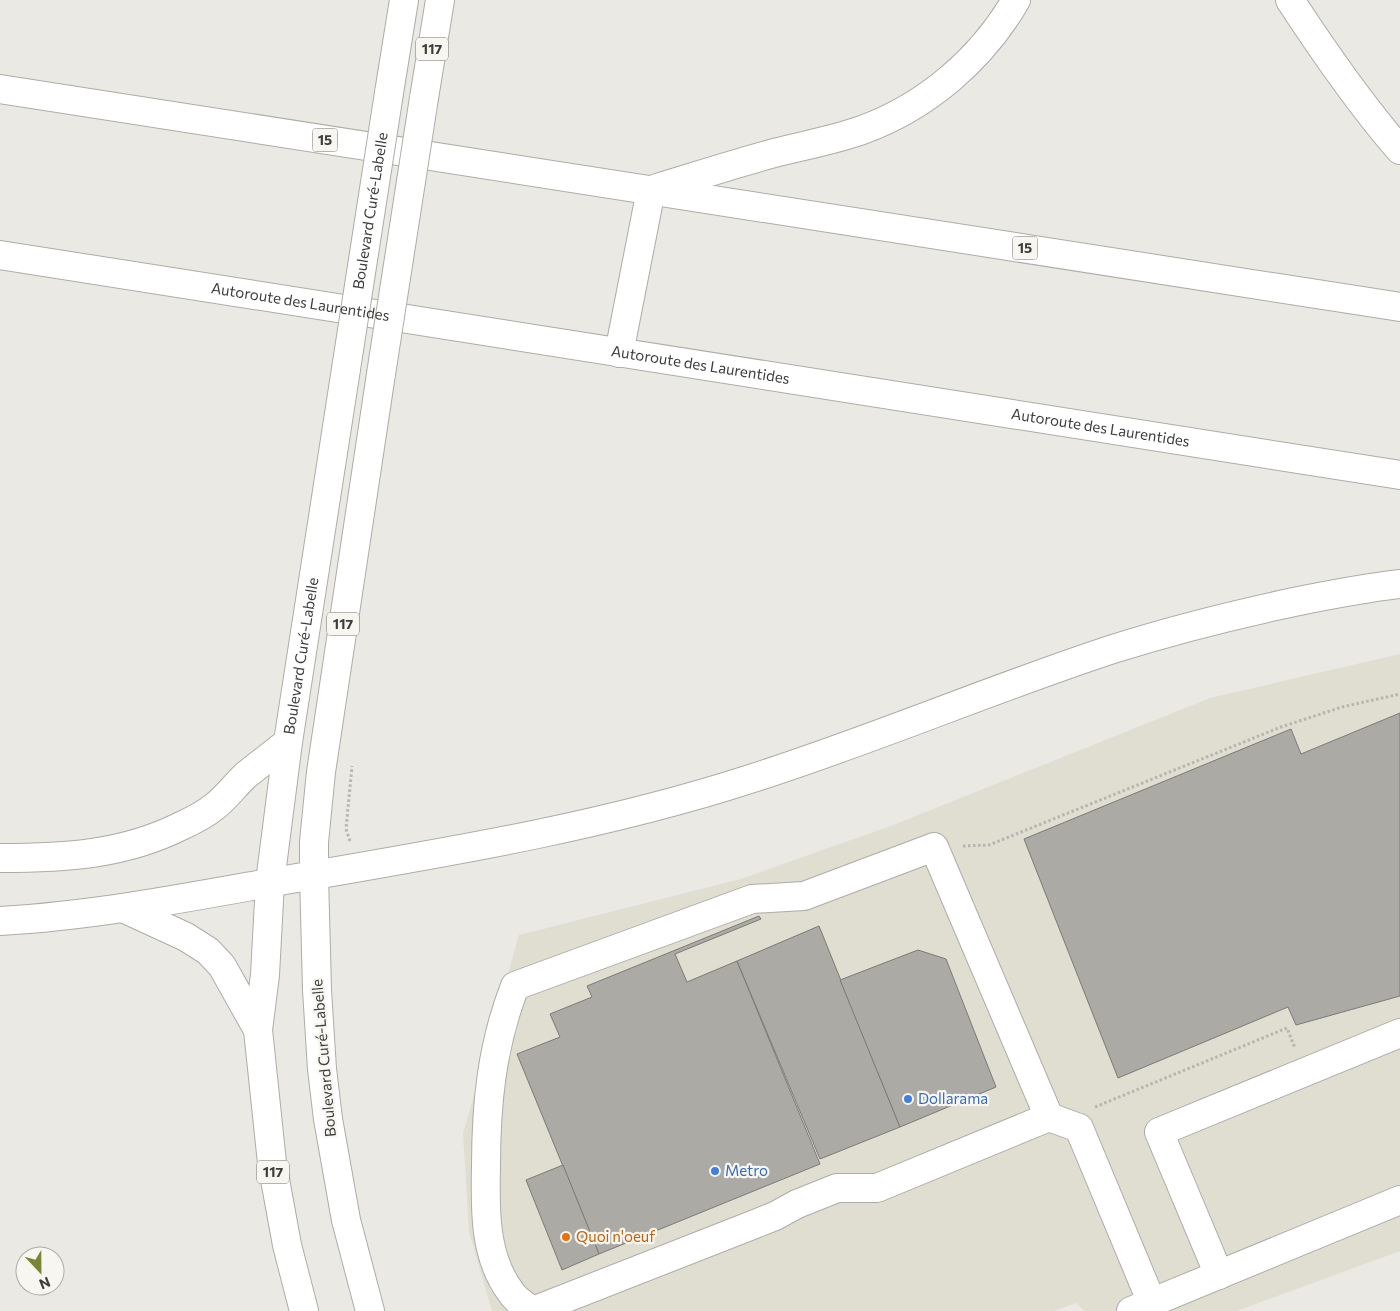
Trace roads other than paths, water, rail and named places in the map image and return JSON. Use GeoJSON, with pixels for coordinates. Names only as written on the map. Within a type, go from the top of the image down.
{"type":"FeatureCollection","features":[{"type":"Feature","properties":{"kind":"main road","name":"Boulevard Curé-Labelle"},"geometry":{"type":"LineString","coordinates":[[304,1311],[287,1245],[272,1163],[258,1030],[265,975],[270,882],[288,742],[404,0]]}},
{"type":"Feature","properties":{"kind":"main road","name":"Boulevard Curé-Labelle"},"geometry":{"type":"LineString","coordinates":[[370,1311],[346,1220],[328,1119],[320,1044],[314,842],[321,772],[440,0]]}},
{"type":"Feature","properties":{"kind":"main road"},"geometry":{"type":"LineString","coordinates":[[619,353],[650,190],[778,152],[835,139],[904,111],[939,87],[967,63],[1001,26],[1016,0]]}},
{"type":"Feature","properties":{"kind":"main road"},"geometry":{"type":"LineString","coordinates":[[1290,0],[1353,90],[1400,150]]}},
{"type":"Feature","properties":{"kind":"main road","name":"15"},"geometry":{"type":"LineString","coordinates":[[0,89],[1400,307]]}},
{"type":"Feature","properties":{"kind":"main road","name":"Autoroute des Laurentides"},"geometry":{"type":"LineString","coordinates":[[0,255],[1400,474]]}},
{"type":"Feature","properties":{"kind":"main road"},"geometry":{"type":"LineString","coordinates":[[0,268],[111,273]]}},
{"type":"Feature","properties":{"kind":"main road"},"geometry":{"type":"LineString","coordinates":[[0,921],[123,908],[314,875],[528,836],[652,808],[753,778],[1058,668],[1159,635],[1243,613],[1338,593],[1400,584]]}},
{"type":"Feature","properties":{"kind":"main road"},"geometry":{"type":"LineString","coordinates":[[0,858],[58,857],[118,850],[169,832],[214,808],[244,777],[288,742]]}},
{"type":"Feature","properties":{"kind":"main road"},"geometry":{"type":"LineString","coordinates":[[1049,1117],[934,846],[804,896],[752,899],[514,986],[501,1026],[488,1100],[486,1214],[491,1248],[500,1274],[510,1292],[533,1311],[775,1216],[797,1204],[837,1188],[877,1188],[1049,1117],[1079,1128],[1142,1307],[1400,1200]]}},
{"type":"Feature","properties":{"kind":"main road"},"geometry":{"type":"LineString","coordinates":[[123,908],[186,937],[208,951],[222,966],[258,1030]]}},
{"type":"Feature","properties":{"kind":"main road"},"geometry":{"type":"LineString","coordinates":[[1219,1275],[1159,1132],[1400,1033]]}},
{"type":"Feature","properties":{"kind":"place","name":"Dollarama"},"geometry":{"type":"Point","coordinates":[908,1099]}},
{"type":"Feature","properties":{"kind":"place","name":"Metro"},"geometry":{"type":"Point","coordinates":[715,1171]}},
{"type":"Feature","properties":{"kind":"place","name":"Quoi n'oeuf"},"geometry":{"type":"Point","coordinates":[566,1237]}}]}
